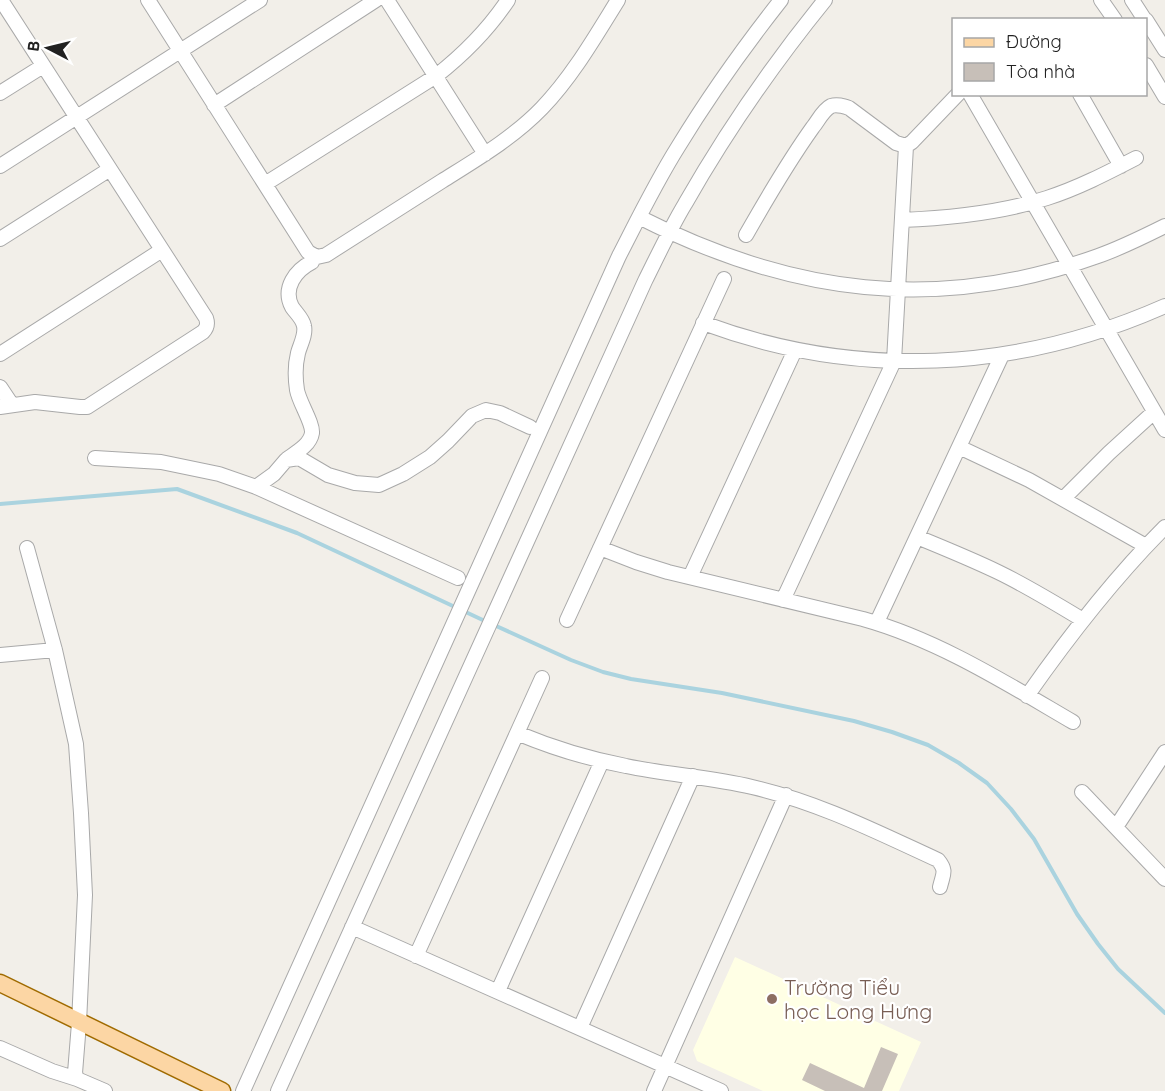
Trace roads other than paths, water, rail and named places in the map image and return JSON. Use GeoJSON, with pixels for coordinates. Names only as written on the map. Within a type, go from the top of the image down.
{"type":"FeatureCollection","features":[{"type":"Feature","properties":{"kind":"main road"},"geometry":{"type":"LineString","coordinates":[[0,983],[222,1091]]}},
{"type":"Feature","properties":{"kind":"street"},"geometry":{"type":"LineString","coordinates":[[0,387],[6,406],[35,402],[87,407],[204,331],[207,325],[206,318],[2,0]]}},
{"type":"Feature","properties":{"kind":"street"},"geometry":{"type":"LineString","coordinates":[[148,0],[308,252],[317,257],[322,257],[512,135],[556,92],[618,0]]}},
{"type":"Feature","properties":{"kind":"street"},"geometry":{"type":"LineString","coordinates":[[0,166],[260,0]]}},
{"type":"Feature","properties":{"kind":"street"},"geometry":{"type":"LineString","coordinates":[[214,105],[376,0]]}},
{"type":"Feature","properties":{"kind":"street"},"geometry":{"type":"LineString","coordinates":[[387,0],[485,154]]}},
{"type":"Feature","properties":{"kind":"street"},"geometry":{"type":"LineString","coordinates":[[265,184],[436,76],[470,48],[508,0]]}},
{"type":"Feature","properties":{"kind":"street"},"geometry":{"type":"LineString","coordinates":[[243,1091],[615,266],[678,147],[739,55],[781,0]]}},
{"type":"Feature","properties":{"kind":"street"},"geometry":{"type":"LineString","coordinates":[[278,1091],[645,281],[669,233],[742,110],[825,0]]}},
{"type":"Feature","properties":{"kind":"street"},"geometry":{"type":"LineString","coordinates":[[1101,0],[1114,18]]}},
{"type":"Feature","properties":{"kind":"street"},"geometry":{"type":"LineString","coordinates":[[1132,0],[1144,18]]}},
{"type":"Feature","properties":{"kind":"street"},"geometry":{"type":"LineString","coordinates":[[1147,23],[1165,50]]}},
{"type":"Feature","properties":{"kind":"street"},"geometry":{"type":"LineString","coordinates":[[0,93],[44,66]]}},
{"type":"Feature","properties":{"kind":"street"},"geometry":{"type":"LineString","coordinates":[[1147,67],[1165,98]]}},
{"type":"Feature","properties":{"kind":"street"},"geometry":{"type":"LineString","coordinates":[[746,235],[799,147],[829,107],[842,105],[849,108],[896,143],[906,146],[956,96]]}},
{"type":"Feature","properties":{"kind":"street"},"geometry":{"type":"LineString","coordinates":[[971,96],[1165,430]]}},
{"type":"Feature","properties":{"kind":"street"},"geometry":{"type":"LineString","coordinates":[[1081,96],[1121,166]]}},
{"type":"Feature","properties":{"kind":"street"},"geometry":{"type":"LineString","coordinates":[[783,600],[894,361],[906,146]]}},
{"type":"Feature","properties":{"kind":"street"},"geometry":{"type":"LineString","coordinates":[[902,220],[981,213],[1033,202],[1078,186],[1136,159]]}},
{"type":"Feature","properties":{"kind":"street"},"geometry":{"type":"LineString","coordinates":[[0,239],[110,169]]}},
{"type":"Feature","properties":{"kind":"street"},"geometry":{"type":"LineString","coordinates":[[639,218],[669,233],[757,266],[830,283],[898,290],[998,283],[1037,275],[1099,255],[1165,226]]}},
{"type":"Feature","properties":{"kind":"street"},"geometry":{"type":"LineString","coordinates":[[0,354],[162,250]]}},
{"type":"Feature","properties":{"kind":"street"},"geometry":{"type":"LineString","coordinates":[[256,487],[306,445],[312,435],[312,428],[297,391],[295,373],[296,358],[304,326],[291,304],[290,294],[294,276],[312,262]]}},
{"type":"Feature","properties":{"kind":"street"},"geometry":{"type":"LineString","coordinates":[[567,620],[724,279]]}},
{"type":"Feature","properties":{"kind":"street"},"geometry":{"type":"LineString","coordinates":[[704,322],[795,350],[842,357],[930,362],[968,360],[1049,345],[1106,328],[1165,306]]}},
{"type":"Feature","properties":{"kind":"street"},"geometry":{"type":"LineString","coordinates":[[690,577],[795,350]]}},
{"type":"Feature","properties":{"kind":"street"},"geometry":{"type":"LineString","coordinates":[[877,622],[1002,355]]}},
{"type":"Feature","properties":{"kind":"street"},"geometry":{"type":"LineString","coordinates":[[286,460],[299,458],[328,475],[355,483],[379,485],[403,474],[430,457],[472,416],[486,410],[500,413],[530,427]]}},
{"type":"Feature","properties":{"kind":"street"},"geometry":{"type":"LineString","coordinates":[[1064,498],[1154,412]]}},
{"type":"Feature","properties":{"kind":"street"},"geometry":{"type":"LineString","coordinates":[[959,447],[1064,498],[1146,546]]}},
{"type":"Feature","properties":{"kind":"street"},"geometry":{"type":"LineString","coordinates":[[95,458],[161,462],[219,474],[256,487],[458,578]]}},
{"type":"Feature","properties":{"kind":"street"},"geometry":{"type":"LineString","coordinates":[[1027,696],[1083,620],[1165,527]]}},
{"type":"Feature","properties":{"kind":"street"},"geometry":{"type":"LineString","coordinates":[[917,537],[957,552],[999,572],[1083,620]]}},
{"type":"Feature","properties":{"kind":"street"},"geometry":{"type":"LineString","coordinates":[[27,548],[55,650],[76,744],[85,895],[76,1078]]}},
{"type":"Feature","properties":{"kind":"street"},"geometry":{"type":"LineString","coordinates":[[600,548],[636,562],[690,577],[877,622],[955,656],[1073,722]]}},
{"type":"Feature","properties":{"kind":"street"},"geometry":{"type":"LineString","coordinates":[[0,655],[55,650]]}},
{"type":"Feature","properties":{"kind":"street"},"geometry":{"type":"LineString","coordinates":[[416,956],[542,678]]}},
{"type":"Feature","properties":{"kind":"street"},"geometry":{"type":"LineString","coordinates":[[518,733],[562,750],[602,761],[751,786],[786,795],[844,817],[938,860],[944,867],[940,886]]}},
{"type":"Feature","properties":{"kind":"street"},"geometry":{"type":"LineString","coordinates":[[1116,827],[1165,752]]}},
{"type":"Feature","properties":{"kind":"street"},"geometry":{"type":"LineString","coordinates":[[498,991],[602,761]]}},
{"type":"Feature","properties":{"kind":"street"},"geometry":{"type":"LineString","coordinates":[[580,1028],[693,777]]}},
{"type":"Feature","properties":{"kind":"street"},"geometry":{"type":"LineString","coordinates":[[1082,792],[1165,879]]}},
{"type":"Feature","properties":{"kind":"street"},"geometry":{"type":"LineString","coordinates":[[654,1091],[786,795]]}},
{"type":"Feature","properties":{"kind":"street"},"geometry":{"type":"LineString","coordinates":[[352,927],[721,1091]]}},
{"type":"Feature","properties":{"kind":"street"},"geometry":{"type":"LineString","coordinates":[[0,1048],[51,1071],[76,1078],[105,1091]]}},
{"type":"Feature","properties":{"kind":"waterway"},"geometry":{"type":"LineString","coordinates":[[0,504],[177,489],[297,533],[487,622]]}},
{"type":"Feature","properties":{"kind":"waterway"},"geometry":{"type":"LineString","coordinates":[[494,625],[603,672],[631,679],[722,693],[854,721],[928,745],[987,783],[1011,809],[1034,839],[1077,914],[1098,944],[1118,969],[1165,1013]]}},
{"type":"Feature","properties":{"kind":"place","name":"Trường Tiểu học Long Hưng"},"geometry":{"type":"Point","coordinates":[772,999]}}]}
